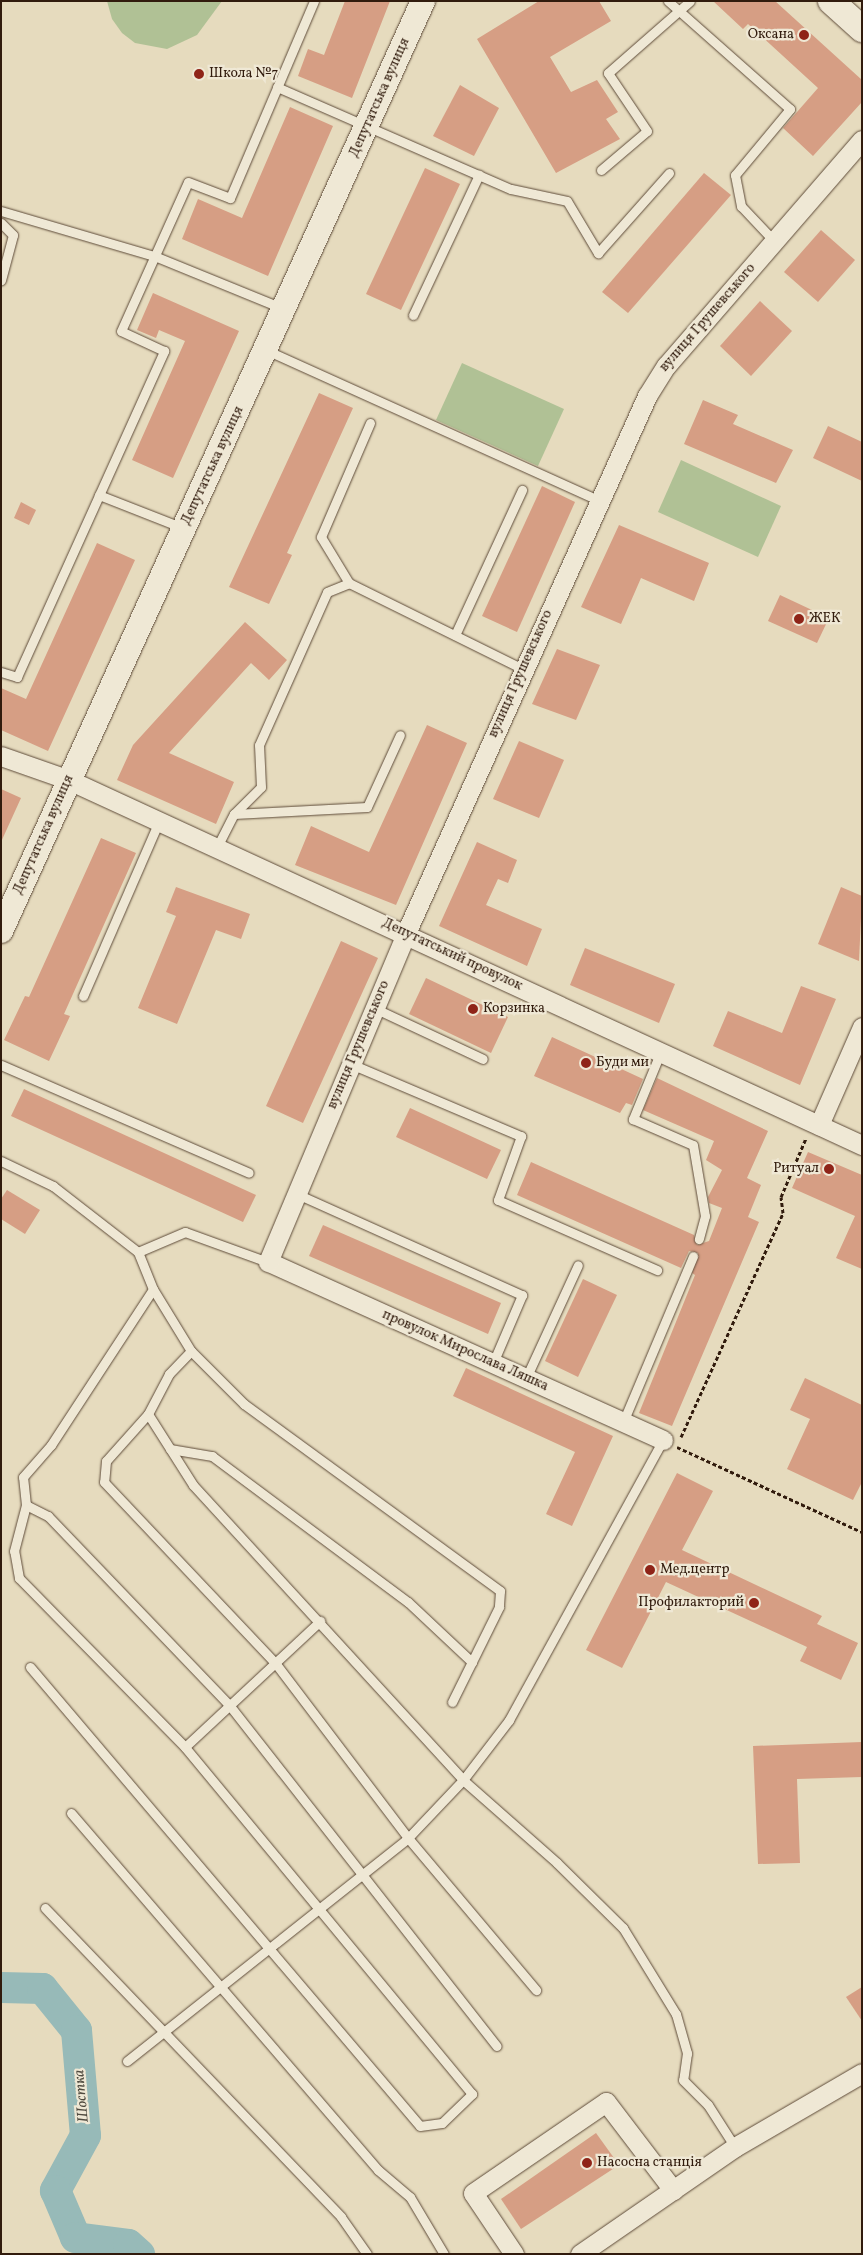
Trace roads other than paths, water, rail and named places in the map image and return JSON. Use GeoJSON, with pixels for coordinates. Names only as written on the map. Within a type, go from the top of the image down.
{"type":"FeatureCollection","features":[{"type":"Feature","properties":{"kind":"main road"},"geometry":{"type":"LineString","coordinates":[[831,1],[862,29]]}},
{"type":"Feature","properties":{"kind":"street","name":"Депутатська вулиця"},"geometry":{"type":"LineString","coordinates":[[1,931],[368,127],[423,1]]}},
{"type":"Feature","properties":{"kind":"street","name":"вулиця Грушевського"},"geometry":{"type":"LineString","coordinates":[[268,1262],[406,933],[598,500],[654,383],[862,140]]}},
{"type":"Feature","properties":{"kind":"street","name":"Депутатський провулок"},"geometry":{"type":"LineString","coordinates":[[1,756],[69,780],[406,933],[862,1145]]}},
{"type":"Feature","properties":{"kind":"street"},"geometry":{"type":"LineString","coordinates":[[816,1124],[862,1027]]}},
{"type":"Feature","properties":{"kind":"street","name":"провулок Мирослава Ляшка"},"geometry":{"type":"LineString","coordinates":[[268,1262],[670,1443]]}},
{"type":"Feature","properties":{"kind":"street"},"geometry":{"type":"LineString","coordinates":[[580,2254],[735,2147],[862,2073]]}},
{"type":"Feature","properties":{"kind":"street"},"geometry":{"type":"LineString","coordinates":[[514,2254],[473,2193],[606,2102],[673,2190]]}},
{"type":"Feature","properties":{"kind":"lane"},"geometry":{"type":"LineString","coordinates":[[1,672],[17,677],[164,351],[121,332],[157,257],[188,182],[230,198],[314,1]]}},
{"type":"Feature","properties":{"kind":"lane"},"geometry":{"type":"LineString","coordinates":[[668,1],[790,109],[736,175],[741,206],[774,241]]}},
{"type":"Feature","properties":{"kind":"lane"},"geometry":{"type":"LineString","coordinates":[[601,170],[648,131],[608,73],[680,13],[690,1]]}},
{"type":"Feature","properties":{"kind":"lane"},"geometry":{"type":"LineString","coordinates":[[277,87],[511,189],[567,201],[598,253],[669,173]]}},
{"type":"Feature","properties":{"kind":"lane"},"geometry":{"type":"LineString","coordinates":[[413,315],[479,175]]}},
{"type":"Feature","properties":{"kind":"lane"},"geometry":{"type":"LineString","coordinates":[[1,211],[157,257],[285,309]]}},
{"type":"Feature","properties":{"kind":"lane"},"geometry":{"type":"LineString","coordinates":[[1,223],[13,234],[1,280]]}},
{"type":"Feature","properties":{"kind":"lane"},"geometry":{"type":"LineString","coordinates":[[266,350],[598,500]]}},
{"type":"Feature","properties":{"kind":"lane"},"geometry":{"type":"LineString","coordinates":[[370,423],[321,537],[349,583],[523,669]]}},
{"type":"Feature","properties":{"kind":"lane"},"geometry":{"type":"LineString","coordinates":[[455,635],[522,490]]}},
{"type":"Feature","properties":{"kind":"lane"},"geometry":{"type":"LineString","coordinates":[[99,495],[184,529]]}},
{"type":"Feature","properties":{"kind":"lane"},"geometry":{"type":"LineString","coordinates":[[217,847],[234,814],[261,787],[259,745],[327,592],[349,583]]}},
{"type":"Feature","properties":{"kind":"lane"},"geometry":{"type":"LineString","coordinates":[[234,814],[367,807],[400,735]]}},
{"type":"Feature","properties":{"kind":"lane"},"geometry":{"type":"LineString","coordinates":[[83,996],[159,821]]}},
{"type":"Feature","properties":{"kind":"lane"},"geometry":{"type":"LineString","coordinates":[[374,1008],[483,1059]]}},
{"type":"Feature","properties":{"kind":"lane"},"geometry":{"type":"LineString","coordinates":[[661,1051],[633,1119],[693,1144],[705,1216],[699,1239]]}},
{"type":"Feature","properties":{"kind":"lane"},"geometry":{"type":"LineString","coordinates":[[351,1064],[521,1136],[498,1200],[656,1270]]}},
{"type":"Feature","properties":{"kind":"lane"},"geometry":{"type":"LineString","coordinates":[[1,1065],[249,1173]]}},
{"type":"Feature","properties":{"kind":"lane"},"geometry":{"type":"LineString","coordinates":[[1,1161],[53,1186],[138,1252],[153,1288],[191,1351],[244,1404],[500,1590],[499,1607],[452,1702]]}},
{"type":"Feature","properties":{"kind":"lane"},"geometry":{"type":"LineString","coordinates":[[297,1194],[522,1295],[493,1363]]}},
{"type":"Feature","properties":{"kind":"lane"},"geometry":{"type":"LineString","coordinates":[[138,1252],[185,1232],[268,1262]]}},
{"type":"Feature","properties":{"kind":"lane"},"geometry":{"type":"LineString","coordinates":[[623,1422],[693,1256]]}},
{"type":"Feature","properties":{"kind":"lane"},"geometry":{"type":"LineString","coordinates":[[526,1378],[578,1265]]}},
{"type":"Feature","properties":{"kind":"lane"},"geometry":{"type":"LineString","coordinates":[[30,1667],[420,2126],[442,2123],[472,2094],[185,1747],[19,1578],[14,1551],[26,1505],[23,1477],[51,1445],[153,1288]]}},
{"type":"Feature","properties":{"kind":"lane"},"geometry":{"type":"LineString","coordinates":[[191,1351],[169,1374],[148,1414],[106,1461],[104,1482],[276,1664],[408,1838],[536,1990]]}},
{"type":"Feature","properties":{"kind":"lane"},"geometry":{"type":"LineString","coordinates":[[148,1414],[193,1485],[320,1621],[462,1780],[558,1863],[623,1928],[676,2014],[687,2053],[683,2080],[708,2105],[735,2147]]}},
{"type":"Feature","properties":{"kind":"lane"},"geometry":{"type":"LineString","coordinates":[[127,2061],[219,1985],[408,1838],[462,1780],[509,1720],[670,1443]]}},
{"type":"Feature","properties":{"kind":"lane"},"geometry":{"type":"LineString","coordinates":[[170,1449],[212,1456],[408,1602],[472,1662]]}},
{"type":"Feature","properties":{"kind":"lane"},"geometry":{"type":"LineString","coordinates":[[26,1505],[48,1516],[230,1706],[497,2046]]}},
{"type":"Feature","properties":{"kind":"lane"},"geometry":{"type":"LineString","coordinates":[[185,1747],[320,1621]]}},
{"type":"Feature","properties":{"kind":"lane"},"geometry":{"type":"LineString","coordinates":[[71,1813],[378,2170],[410,2197],[444,2254]]}},
{"type":"Feature","properties":{"kind":"lane"},"geometry":{"type":"LineString","coordinates":[[45,1908],[341,2217],[367,2254]]}},
{"type":"Feature","properties":{"kind":"waterway","name":"Шостка"},"geometry":{"type":"LineString","coordinates":[[1,1987],[42,1988],[76,2030],[85,2135],[55,2190],[75,2237],[128,2244],[139,2254]]}},
{"type":"Feature","properties":{"kind":"place","name":"Оксана"},"geometry":{"type":"Point","coordinates":[804,35]}},
{"type":"Feature","properties":{"kind":"place","name":"Школа №7"},"geometry":{"type":"Point","coordinates":[199,74]}},
{"type":"Feature","properties":{"kind":"place","name":"ЖЕК"},"geometry":{"type":"Point","coordinates":[799,619]}},
{"type":"Feature","properties":{"kind":"place","name":"Корзинка"},"geometry":{"type":"Point","coordinates":[473,1009]}},
{"type":"Feature","properties":{"kind":"place","name":"Буди ми"},"geometry":{"type":"Point","coordinates":[586,1063]}},
{"type":"Feature","properties":{"kind":"place","name":"Ритуал"},"geometry":{"type":"Point","coordinates":[829,1169]}},
{"type":"Feature","properties":{"kind":"place","name":"Мед.центр"},"geometry":{"type":"Point","coordinates":[650,1570]}},
{"type":"Feature","properties":{"kind":"place","name":"Профилакторий"},"geometry":{"type":"Point","coordinates":[754,1603]}},
{"type":"Feature","properties":{"kind":"place","name":"Насосна станція"},"geometry":{"type":"Point","coordinates":[587,2163]}}]}
